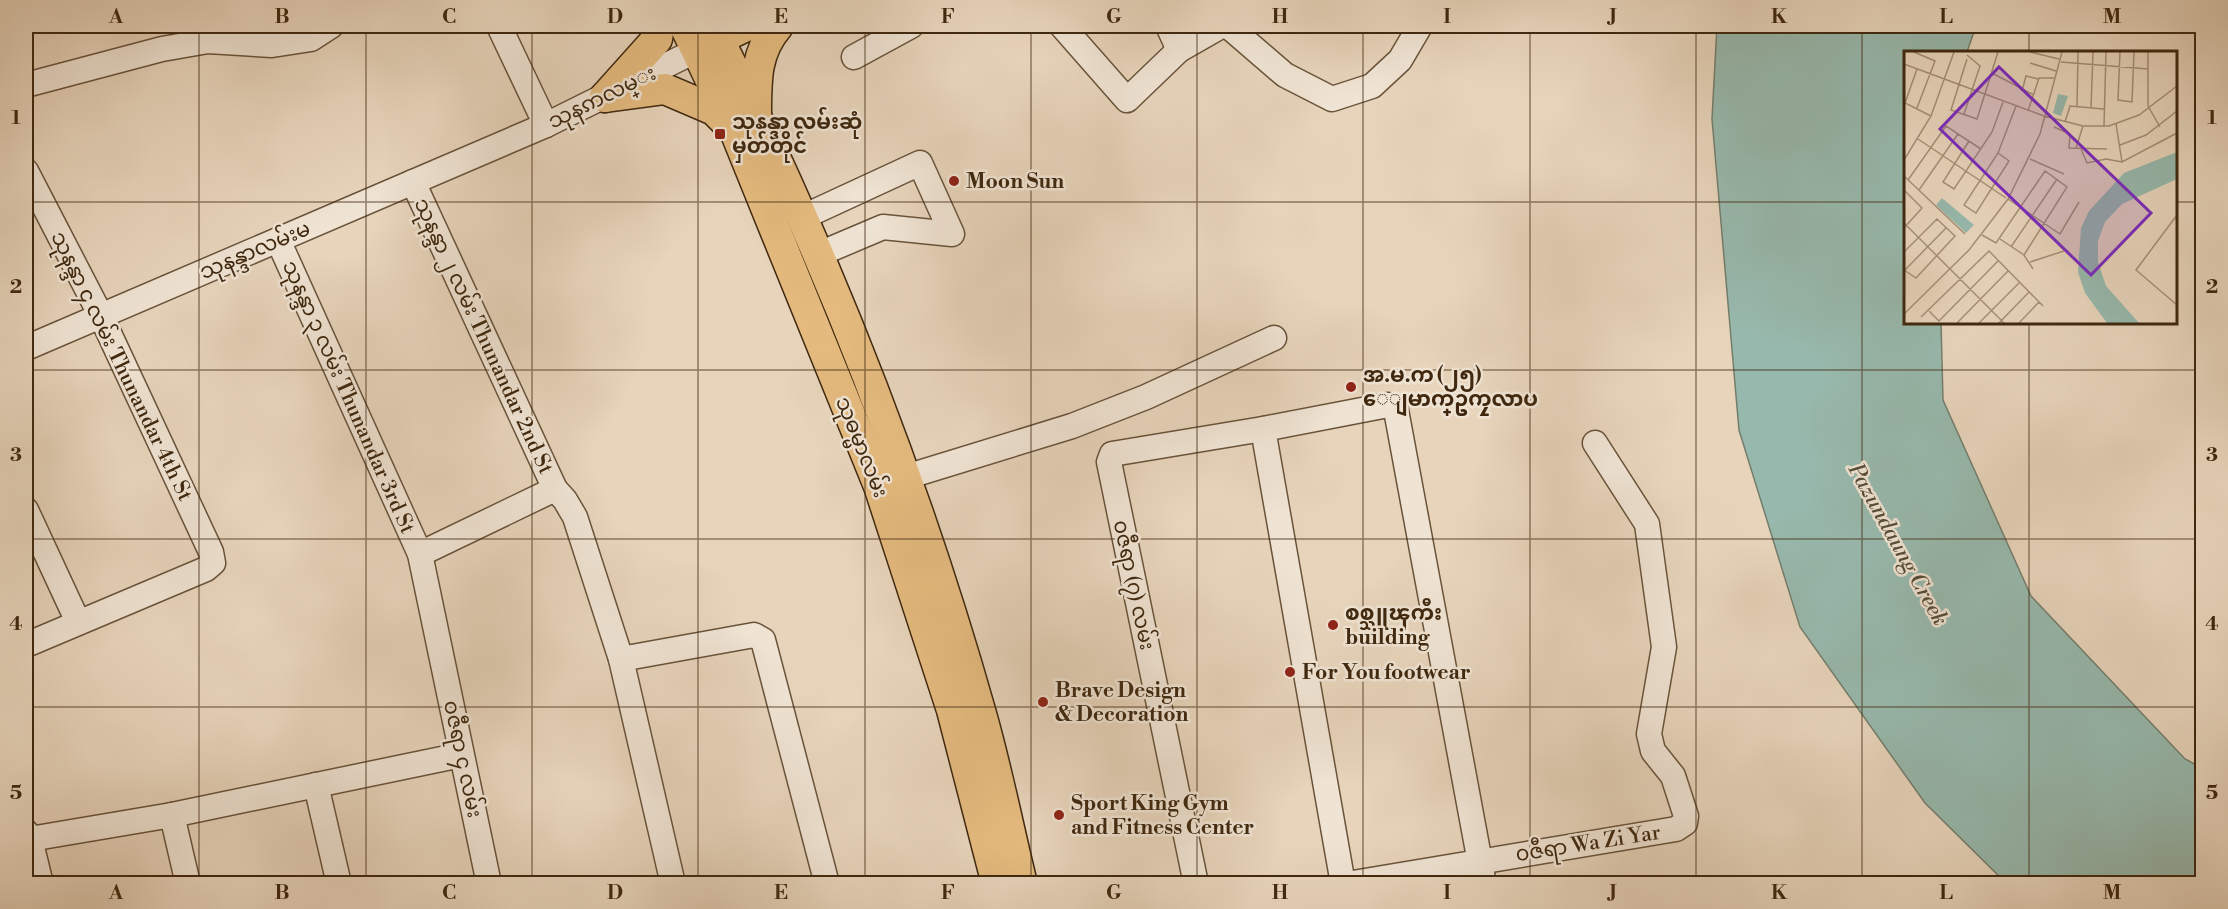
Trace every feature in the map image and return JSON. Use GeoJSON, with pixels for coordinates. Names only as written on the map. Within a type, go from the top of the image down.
{"type":"FeatureCollection","features":[{"type":"Feature","properties":{"kind":"main road"},"geometry":{"type":"LineString","coordinates":[[605,97],[657,39],[658,26]]}},
{"type":"Feature","properties":{"kind":"main road"},"geometry":{"type":"LineString","coordinates":[[703,35],[746,26]]}},
{"type":"Feature","properties":{"kind":"main road"},"geometry":{"type":"LineString","coordinates":[[605,97],[665,88],[745,124],[756,70],[767,39],[778,26]]}},
{"type":"Feature","properties":{"kind":"main road","name":"သုဓမ္မာလမ်း"},"geometry":{"type":"LineString","coordinates":[[703,35],[745,124],[801,218],[906,477],[981,714],[1022,884]]}},
{"type":"Feature","properties":{"kind":"main road","name":"သုဓမ္မာလမ်း"},"geometry":{"type":"LineString","coordinates":[[745,124],[799,292],[879,486],[894,531],[952,710],[997,884]]}},
{"type":"Feature","properties":{"kind":"street"},"geometry":{"type":"LineString","coordinates":[[26,85],[162,49],[208,41],[272,45],[311,39],[331,26]]}},
{"type":"Feature","properties":{"kind":"street"},"geometry":{"type":"LineString","coordinates":[[499,26],[546,125]]}},
{"type":"Feature","properties":{"kind":"street"},"geometry":{"type":"LineString","coordinates":[[854,57],[911,26]]}},
{"type":"Feature","properties":{"kind":"street"},"geometry":{"type":"LineString","coordinates":[[1062,26],[1126,100],[1179,50],[1221,26]]}},
{"type":"Feature","properties":{"kind":"street"},"geometry":{"type":"LineString","coordinates":[[1168,26],[1179,50]]}},
{"type":"Feature","properties":{"kind":"street"},"geometry":{"type":"LineString","coordinates":[[1228,26],[1285,75],[1332,99],[1372,86],[1400,60],[1420,26]]}},
{"type":"Feature","properties":{"kind":"street","name":"သုနၵာလမ္း"},"geometry":{"type":"LineString","coordinates":[[484,151],[605,97],[703,35]]}},
{"type":"Feature","properties":{"kind":"street","name":"သုနန္ဒာလမ်းမ"},"geometry":{"type":"LineString","coordinates":[[26,348],[484,151]]}},
{"type":"Feature","properties":{"kind":"street"},"geometry":{"type":"LineString","coordinates":[[801,218],[920,163],[952,234],[883,227],[817,255]]}},
{"type":"Feature","properties":{"kind":"street","name":"သုနန္ဒာ ၄ လမ်း Thunandar 4th St"},"geometry":{"type":"LineString","coordinates":[[26,171],[101,316],[211,552],[213,563],[206,569],[78,622]]}},
{"type":"Feature","properties":{"kind":"street","name":"သုနန္ဒာ ၂ လမ်း Thunandar 2nd St"},"geometry":{"type":"LineString","coordinates":[[413,182],[555,489],[565,500],[574,517],[621,659],[673,884]]}},
{"type":"Feature","properties":{"kind":"street","name":"သုနန္ဒာ ၃ လမ်း Thunandar 3rd St"},"geometry":{"type":"LineString","coordinates":[[278,240],[420,554],[437,634]]}},
{"type":"Feature","properties":{"kind":"street"},"geometry":{"type":"LineString","coordinates":[[906,477],[1072,426],[1146,397],[1274,338]]}},
{"type":"Feature","properties":{"kind":"street"},"geometry":{"type":"LineString","coordinates":[[1343,884],[1263,429],[1388,405],[1396,410],[1481,872]]}},
{"type":"Feature","properties":{"kind":"street","name":"၀ဇီရာ (၇) လမ်း"},"geometry":{"type":"LineString","coordinates":[[1196,884],[1109,462],[1112,454],[1263,429]]}},
{"type":"Feature","properties":{"kind":"street","name":"၀ဇီရာ Wa Zi Yar"},"geometry":{"type":"LineString","coordinates":[[1347,884],[1481,872],[1676,829],[1685,824],[1686,816],[1673,776],[1653,751],[1649,734],[1664,647],[1647,524],[1595,443]]}},
{"type":"Feature","properties":{"kind":"street"},"geometry":{"type":"LineString","coordinates":[[420,554],[555,489]]}},
{"type":"Feature","properties":{"kind":"street"},"geometry":{"type":"LineString","coordinates":[[26,510],[78,622],[26,645]]}},
{"type":"Feature","properties":{"kind":"street","name":"ဝဇီရာ ၄ လမ်း"},"geometry":{"type":"LineString","coordinates":[[437,634],[489,884]]}},
{"type":"Feature","properties":{"kind":"street"},"geometry":{"type":"LineString","coordinates":[[621,659],[754,635],[764,640],[827,884]]}},
{"type":"Feature","properties":{"kind":"street"},"geometry":{"type":"LineString","coordinates":[[41,884],[28,835],[172,815],[461,755]]}},
{"type":"Feature","properties":{"kind":"street"},"geometry":{"type":"LineString","coordinates":[[316,785],[339,884]]}},
{"type":"Feature","properties":{"kind":"street"},"geometry":{"type":"LineString","coordinates":[[172,815],[188,884]]}},
{"type":"Feature","properties":{"kind":"water","name":"Pazundaung Creek"},"geometry":{"type":"Polygon","coordinates":[[[1717,26],[1976,26],[1967,51],[1904,51],[1904,324],[1941,324],[1943,400],[2031,596],[2185,759],[2202,768],[2202,883],[2006,883],[1925,803],[1800,627],[1739,430],[1712,119],[1717,26]]]}},
{"type":"Feature","properties":{"kind":"place","name":"သုနန္ဒာ လမ်းဆုံ မှတ်တိုင်"},"geometry":{"type":"Point","coordinates":[720,134]}},
{"type":"Feature","properties":{"kind":"place","name":"Moon Sun"},"geometry":{"type":"Point","coordinates":[954,181]}},
{"type":"Feature","properties":{"kind":"place","name":"အ.မ.က (၂၅) ေျမာက္ဥကၠလာပ"},"geometry":{"type":"Point","coordinates":[1351,387]}},
{"type":"Feature","properties":{"kind":"place","name":"စစ္သူၾကီး building"},"geometry":{"type":"Point","coordinates":[1333,625]}},
{"type":"Feature","properties":{"kind":"place","name":"For You footwear"},"geometry":{"type":"Point","coordinates":[1290,672]}},
{"type":"Feature","properties":{"kind":"place","name":"Brave Design & Decoration"},"geometry":{"type":"Point","coordinates":[1043,702]}},
{"type":"Feature","properties":{"kind":"place","name":"Sport King Gym and Fitness Center"},"geometry":{"type":"Point","coordinates":[1059,815]}}]}
